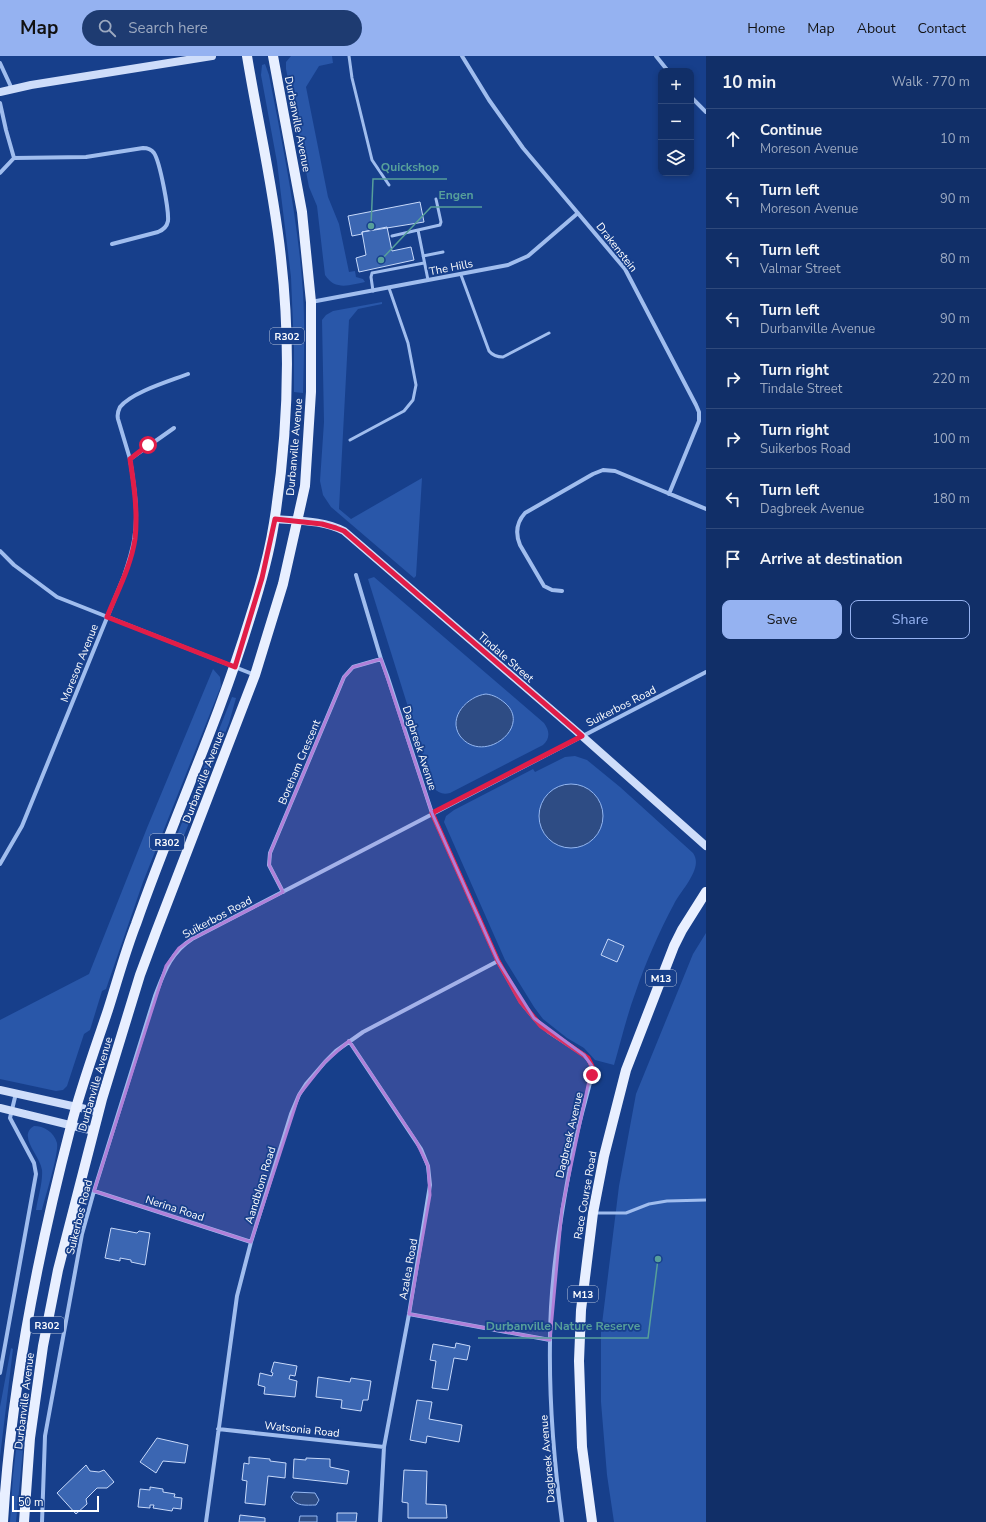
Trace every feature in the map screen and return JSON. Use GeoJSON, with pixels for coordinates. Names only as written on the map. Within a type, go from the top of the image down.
{"type":"FeatureCollection","features":[{"type":"Feature","properties":{"kind":"main road"},"geometry":{"type":"LineString","coordinates":[[0,92],[212,56]]}},
{"type":"Feature","properties":{"kind":"main road","name":"Durbanville Avenue"},"geometry":{"type":"LineString","coordinates":[[3,1522],[12,1417],[28,1310],[71,1125],[136,923],[235,667],[262,578],[275,519],[283,450],[286,402],[286,316],[282,258],[276,215],[247,56]]}},
{"type":"Feature","properties":{"kind":"main road","name":"Durbanville Avenue"},"geometry":{"type":"LineString","coordinates":[[24,1522],[30,1438],[43,1346],[58,1270],[98,1112],[140,975],[255,675],[283,584],[305,486],[312,364],[311,302],[302,212],[273,56]]}},
{"type":"Feature","properties":{"kind":"main road","name":"Tindale Street"},"geometry":{"type":"LineString","coordinates":[[275,519],[329,525],[344,531],[582,736],[706,846]]}},
{"type":"Feature","properties":{"kind":"main road","name":"Race Course Road"},"geometry":{"type":"LineString","coordinates":[[592,1522],[582,1447],[579,1361],[581,1310],[593,1213],[604,1156],[626,1070],[674,946],[688,919],[706,892]]}},
{"type":"Feature","properties":{"kind":"main road"},"geometry":{"type":"LineString","coordinates":[[0,1090],[98,1112]]}},
{"type":"Feature","properties":{"kind":"main road"},"geometry":{"type":"LineString","coordinates":[[0,1108],[94,1131]]}},
{"type":"Feature","properties":{"kind":"street","name":"Drakenstein"},"geometry":{"type":"LineString","coordinates":[[462,56],[489,100],[523,148],[625,269],[699,412],[699,420],[669,494]]}},
{"type":"Feature","properties":{"kind":"street"},"geometry":{"type":"LineString","coordinates":[[656,56],[666,68]]}},
{"type":"Feature","properties":{"kind":"street"},"geometry":{"type":"LineString","coordinates":[[0,63],[12,89]]}},
{"type":"Feature","properties":{"kind":"street"},"geometry":{"type":"LineString","coordinates":[[694,100],[706,112]]}},
{"type":"Feature","properties":{"kind":"street"},"geometry":{"type":"LineString","coordinates":[[0,103],[14,158]]}},
{"type":"Feature","properties":{"kind":"street"},"geometry":{"type":"LineString","coordinates":[[0,172],[14,158],[86,157],[147,148],[153,152],[161,172],[168,217],[166,226],[158,232],[112,244]]}},
{"type":"Feature","properties":{"kind":"street","name":"The Hills"},"geometry":{"type":"LineString","coordinates":[[311,302],[373,292],[503,267],[521,260],[578,213]]}},
{"type":"Feature","properties":{"kind":"street","name":"Moreson Avenue"},"geometry":{"type":"LineString","coordinates":[[0,864],[22,826],[124,576],[134,539],[136,516],[135,491],[130,459],[117,416],[120,408],[124,403],[142,392],[188,374]]}},
{"type":"Feature","properties":{"kind":"street"},"geometry":{"type":"LineString","coordinates":[[130,459],[174,428]]}},
{"type":"Feature","properties":{"kind":"street"},"geometry":{"type":"LineString","coordinates":[[562,590],[552,590],[544,586],[520,545],[517,528],[518,522],[525,513],[593,474],[603,470],[615,471],[706,509]]}},
{"type":"Feature","properties":{"kind":"street"},"geometry":{"type":"LineString","coordinates":[[0,552],[14,565],[57,597],[255,675]]}},
{"type":"Feature","properties":{"kind":"street","name":"Dagbreek Avenue"},"geometry":{"type":"LineString","coordinates":[[356,575],[381,659],[432,813],[498,961],[521,1002],[534,1018],[549,1032],[588,1058],[592,1066],[592,1075],[569,1170],[562,1209],[553,1286],[550,1340],[551,1402],[555,1471],[562,1522]]}},
{"type":"Feature","properties":{"kind":"street","name":"Boreham Crescent"},"geometry":{"type":"LineString","coordinates":[[283,892],[268,861],[276,838],[344,677],[354,667],[381,659]]}},
{"type":"Feature","properties":{"kind":"street","name":"Suikerbos Road"},"geometry":{"type":"LineString","coordinates":[[42,1522],[46,1436],[82,1234],[155,996],[170,960],[179,948],[192,939],[432,813],[706,672]]}},
{"type":"Feature","properties":{"kind":"street","name":"Aandblom Road"},"geometry":{"type":"LineString","coordinates":[[206,1522],[238,1296],[251,1242],[284,1136],[299,1095],[314,1073],[349,1041],[363,1032],[498,961]]}},
{"type":"Feature","properties":{"kind":"street","name":"Azalea Road"},"geometry":{"type":"LineString","coordinates":[[349,1041],[421,1149],[429,1171],[430,1195],[384,1447],[380,1522]]}},
{"type":"Feature","properties":{"kind":"street"},"geometry":{"type":"LineString","coordinates":[[0,1373],[36,1174],[34,1163],[10,1118],[16,1093]]}},
{"type":"Feature","properties":{"kind":"street","name":"Nerina Road"},"geometry":{"type":"LineString","coordinates":[[94,1191],[251,1242]]}},
{"type":"Feature","properties":{"kind":"street"},"geometry":{"type":"LineString","coordinates":[[409,1314],[550,1340]]}},
{"type":"Feature","properties":{"kind":"street","name":"Watsonia Road"},"geometry":{"type":"LineString","coordinates":[[218,1429],[384,1447]]}},
{"type":"Feature","properties":{"kind":"lane"},"geometry":{"type":"LineString","coordinates":[[349,56],[352,78],[372,160],[389,185]]}},
{"type":"Feature","properties":{"kind":"lane"},"geometry":{"type":"LineString","coordinates":[[392,236],[440,225],[436,198]]}},
{"type":"Feature","properties":{"kind":"lane"},"geometry":{"type":"LineString","coordinates":[[418,230],[428,281]]}},
{"type":"Feature","properties":{"kind":"lane"},"geometry":{"type":"LineString","coordinates":[[423,256],[443,252]]}},
{"type":"Feature","properties":{"kind":"lane"},"geometry":{"type":"LineString","coordinates":[[373,292],[371,277],[372,273],[424,263]]}},
{"type":"Feature","properties":{"kind":"lane"},"geometry":{"type":"LineString","coordinates":[[461,275],[491,354],[498,357],[503,357],[548,333]]}},
{"type":"Feature","properties":{"kind":"lane"},"geometry":{"type":"LineString","coordinates":[[350,440],[404,411],[410,404],[415,393],[415,378],[408,343],[389,288]]}},
{"type":"Feature","properties":{"kind":"lane"},"geometry":{"type":"LineString","coordinates":[[593,1213],[626,1213],[649,1204],[667,1201],[706,1200]]}},
{"type":"Feature","properties":{"kind":"highlighted area"},"geometry":{"type":"Polygon","coordinates":[[[381,659],[432,813],[498,961],[534,1018],[584,1055],[592,1066],[562,1209],[550,1340],[409,1314],[430,1195],[428,1166],[416,1141],[349,1041],[325,1062],[299,1095],[251,1242],[94,1191],[166,966],[179,948],[192,939],[283,892],[269,865],[270,853],[344,677],[353,667],[381,659]]]}},
{"type":"Feature","properties":{"kind":"shaded area"},"geometry":{"type":"Polygon","coordinates":[[[291,56],[332,56],[333,63],[319,66],[306,87],[328,197],[339,224],[349,272],[355,271],[356,277],[363,279],[365,282],[343,286],[333,283],[325,275],[317,206],[309,187],[286,69],[286,62],[291,56]]]}},
{"type":"Feature","properties":{"kind":"shaded area"},"geometry":{"type":"Polygon","coordinates":[[[265,64],[269,75],[285,156],[298,237],[304,305],[303,393],[294,392],[291,277],[277,162],[261,75],[262,65],[265,64]]]}},
{"type":"Feature","properties":{"kind":"shaded area"},"geometry":{"type":"Polygon","coordinates":[[[382,302],[382,304],[358,309],[349,320],[339,509],[351,519],[422,478],[416,576],[414,578],[331,507],[323,495],[320,481],[324,422],[322,320],[326,315],[333,311],[382,302]]]}},
{"type":"Feature","properties":{"kind":"shaded area"},"geometry":{"type":"Polygon","coordinates":[[[374,577],[544,723],[548,735],[545,743],[450,793],[443,794],[435,789],[433,787],[368,579],[374,577]]]}},
{"type":"Feature","properties":{"kind":"shaded area"},"geometry":{"type":"Polygon","coordinates":[[[213,669],[220,677],[221,686],[143,882],[106,989],[102,991],[90,1030],[84,1034],[67,1086],[63,1090],[56,1091],[0,1079],[0,1020],[89,974],[147,828],[213,669]]]}},
{"type":"Feature","properties":{"kind":"shaded area"},"geometry":{"type":"Polygon","coordinates":[[[486,694],[492,695],[505,703],[512,713],[513,722],[509,732],[502,740],[492,745],[481,747],[470,744],[460,736],[456,722],[461,709],[466,703],[486,694]]]}},
{"type":"Feature","properties":{"kind":"shaded area"},"geometry":{"type":"Polygon","coordinates":[[[232,697],[236,698],[229,723],[179,848],[173,845],[232,697]]]}},
{"type":"Feature","properties":{"kind":"shaded area"},"geometry":{"type":"Polygon","coordinates":[[[575,756],[587,760],[620,787],[693,853],[696,859],[694,872],[668,915],[644,969],[630,1009],[614,1065],[595,1060],[584,1048],[567,1038],[543,1019],[534,1007],[505,960],[444,822],[446,816],[454,810],[533,769],[535,772],[565,757],[575,756]]]}},
{"type":"Feature","properties":{"kind":"shaded area"},"geometry":{"type":"Polygon","coordinates":[[[571,784],[589,790],[597,798],[603,816],[597,834],[589,842],[571,848],[553,842],[545,834],[539,816],[545,798],[553,790],[571,784]]]}},
{"type":"Feature","properties":{"kind":"shaded area"},"geometry":{"type":"Polygon","coordinates":[[[706,933],[706,1522],[614,1522],[607,1475],[601,1402],[601,1332],[619,1186],[636,1094],[693,954],[706,933]]]}},
{"type":"Feature","properties":{"kind":"shaded area"},"geometry":{"type":"Polygon","coordinates":[[[34,1126],[48,1130],[54,1136],[57,1143],[54,1166],[42,1210],[36,1210],[41,1185],[42,1170],[31,1146],[28,1135],[29,1130],[34,1126]]]}},
{"type":"Feature","properties":{"kind":"shaded area"},"geometry":{"type":"Polygon","coordinates":[[[11,1348],[13,1349],[0,1457],[0,1407],[11,1348]]]}},
{"type":"Feature","properties":{"kind":"shaded area"},"geometry":{"type":"Polygon","coordinates":[[[21,1408],[27,1408],[16,1522],[10,1522],[13,1475],[21,1408]]]}},
{"type":"Feature","properties":{"kind":"shaded area"},"geometry":{"type":"Polygon","coordinates":[[[294,1492],[315,1493],[319,1500],[316,1505],[298,1504],[291,1497],[294,1492]]]}},
{"type":"Feature","properties":{"kind":"shaded area"},"geometry":{"type":"Polygon","coordinates":[[[300,1516],[317,1516],[317,1522],[299,1522],[300,1516]]]}},
{"type":"Feature","properties":{"kind":"building"},"geometry":{"type":"Polygon","coordinates":[[[420,202],[424,222],[362,232],[362,234],[352,236],[348,216],[420,202]]]}},
{"type":"Feature","properties":{"kind":"building"},"geometry":{"type":"Polygon","coordinates":[[[387,227],[392,251],[411,247],[414,260],[359,272],[356,258],[366,255],[362,232],[387,227]]]}},
{"type":"Feature","properties":{"kind":"building"},"geometry":{"type":"Polygon","coordinates":[[[608,939],[624,946],[617,962],[601,955],[608,939]]]}},
{"type":"Feature","properties":{"kind":"building"},"geometry":{"type":"Polygon","coordinates":[[[111,1228],[137,1233],[139,1231],[150,1233],[145,1265],[120,1258],[120,1261],[105,1258],[111,1228]]]}},
{"type":"Feature","properties":{"kind":"building"},"geometry":{"type":"Polygon","coordinates":[[[456,1343],[470,1346],[467,1360],[454,1358],[448,1390],[432,1388],[436,1361],[430,1360],[433,1344],[455,1348],[456,1343]]]}},
{"type":"Feature","properties":{"kind":"building"},"geometry":{"type":"Polygon","coordinates":[[[274,1362],[297,1366],[295,1376],[290,1375],[289,1379],[297,1381],[295,1397],[264,1394],[265,1387],[258,1385],[260,1373],[272,1376],[273,1373],[271,1372],[274,1362]]]}},
{"type":"Feature","properties":{"kind":"building"},"geometry":{"type":"Polygon","coordinates":[[[318,1377],[350,1382],[351,1378],[371,1381],[368,1400],[363,1400],[361,1411],[341,1408],[342,1400],[316,1397],[318,1377]]]}},
{"type":"Feature","properties":{"kind":"building"},"geometry":{"type":"Polygon","coordinates":[[[417,1400],[432,1402],[429,1419],[462,1425],[459,1442],[427,1436],[426,1443],[410,1440],[417,1400]]]}},
{"type":"Feature","properties":{"kind":"building"},"geometry":{"type":"Polygon","coordinates":[[[157,1438],[188,1445],[185,1463],[163,1461],[156,1473],[140,1462],[157,1438]]]}},
{"type":"Feature","properties":{"kind":"building"},"geometry":{"type":"Polygon","coordinates":[[[249,1457],[270,1459],[270,1461],[286,1463],[285,1478],[268,1476],[265,1505],[245,1503],[247,1481],[242,1480],[244,1463],[249,1464],[249,1457]]]}},
{"type":"Feature","properties":{"kind":"building"},"geometry":{"type":"Polygon","coordinates":[[[306,1458],[330,1459],[330,1467],[349,1471],[347,1484],[293,1478],[294,1459],[306,1460],[306,1458]]]}},
{"type":"Feature","properties":{"kind":"building"},"geometry":{"type":"Polygon","coordinates":[[[86,1465],[90,1471],[99,1472],[104,1470],[114,1482],[107,1488],[97,1488],[86,1499],[87,1504],[76,1514],[57,1493],[86,1465]]]}},
{"type":"Feature","properties":{"kind":"building"},"geometry":{"type":"Polygon","coordinates":[[[404,1470],[427,1471],[426,1504],[446,1505],[447,1518],[408,1518],[408,1503],[402,1502],[404,1470]]]}},
{"type":"Feature","properties":{"kind":"building"},"geometry":{"type":"Polygon","coordinates":[[[150,1487],[163,1489],[163,1492],[175,1494],[174,1497],[182,1498],[181,1509],[173,1508],[172,1511],[153,1508],[154,1505],[150,1505],[150,1508],[138,1507],[140,1489],[150,1490],[150,1487]]]}},
{"type":"Feature","properties":{"kind":"building"},"geometry":{"type":"Polygon","coordinates":[[[337,1513],[357,1513],[356,1522],[337,1522],[337,1513]]]}},
{"type":"Feature","properties":{"kind":"building"},"geometry":{"type":"Polygon","coordinates":[[[240,1515],[265,1518],[265,1522],[239,1522],[240,1515]]]}},
{"type":"Feature","properties":{"kind":"place","name":"Quickshop"},"geometry":{"type":"Point","coordinates":[371,226]}},
{"type":"Feature","properties":{"kind":"place","name":"Engen"},"geometry":{"type":"Point","coordinates":[381,260]}},
{"type":"Feature","properties":{"kind":"place","name":"Durbanville Nature Reserve"},"geometry":{"type":"Point","coordinates":[658,1259]}},
{"type":"Feature","properties":{"kind":"route"},"geometry":{"type":"LineString","coordinates":[[148,445],[130,459],[135,491],[136,516],[134,539],[124,576],[107,617],[235,667],[262,578],[270,548],[275,519],[313,522],[329,525],[344,531],[370,555],[582,736],[432,813],[498,961],[521,1002],[541,1026],[588,1058],[592,1066],[592,1075]]}}]}
